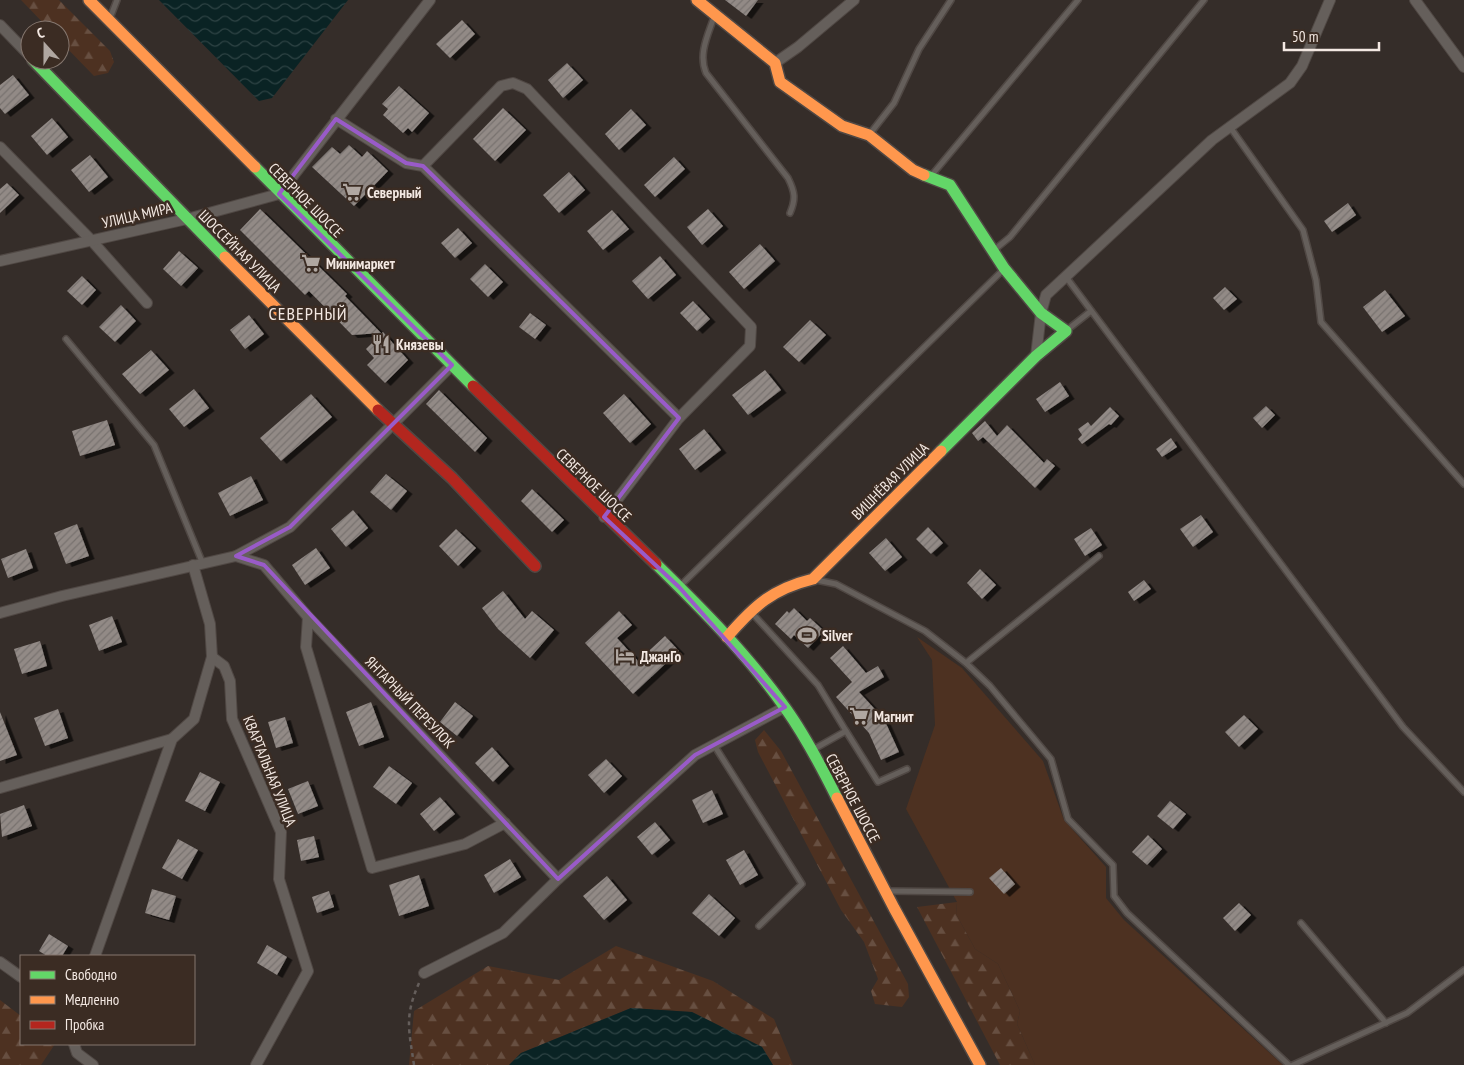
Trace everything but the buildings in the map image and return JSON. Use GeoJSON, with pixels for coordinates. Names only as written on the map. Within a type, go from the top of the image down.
{"type":"FeatureCollection","features":[{"type":"Feature","properties":{"kind":"street","name":"СЕВЕРНОЕ ШОССЕ"},"geometry":{"type":"LineString","coordinates":[[89,0],[279,194],[604,517],[679,587],[727,637],[785,708],[811,751],[884,891],[980,1065]]}},
{"type":"Feature","properties":{"kind":"street"},"geometry":{"type":"LineString","coordinates":[[279,194],[430,0]]}},
{"type":"Feature","properties":{"kind":"street"},"geometry":{"type":"LineString","coordinates":[[697,0],[775,63],[780,82],[842,126],[869,136],[913,170],[950,185],[1004,268],[1041,313],[1066,330]]}},
{"type":"Feature","properties":{"kind":"street"},"geometry":{"type":"LineString","coordinates":[[775,63],[798,47],[854,0]]}},
{"type":"Feature","properties":{"kind":"street"},"geometry":{"type":"LineString","coordinates":[[1036,356],[1041,313],[1046,295],[1229,127],[1290,82],[1298,72],[1330,0]]}},
{"type":"Feature","properties":{"kind":"street"},"geometry":{"type":"LineString","coordinates":[[1415,0],[1464,67]]}},
{"type":"Feature","properties":{"kind":"street"},"geometry":{"type":"LineString","coordinates":[[0,25],[20,46]]}},
{"type":"Feature","properties":{"kind":"street","name":"ШОССЕЙНАЯ УЛИЦА"},"geometry":{"type":"LineString","coordinates":[[43,70],[187,219],[393,425],[452,478],[535,566]]}},
{"type":"Feature","properties":{"kind":"street"},"geometry":{"type":"LineString","coordinates":[[423,166],[501,86],[513,84],[527,89],[751,327],[750,346],[679,418],[604,517]]}},
{"type":"Feature","properties":{"kind":"street"},"geometry":{"type":"LineString","coordinates":[[336,119],[406,163],[423,166],[679,418]]}},
{"type":"Feature","properties":{"kind":"street"},"geometry":{"type":"LineString","coordinates":[[0,147],[92,241],[146,303]]}},
{"type":"Feature","properties":{"kind":"street","name":"УЛИЦА МИРА"},"geometry":{"type":"LineString","coordinates":[[0,260],[187,219],[279,194]]}},
{"type":"Feature","properties":{"kind":"street","name":"ВИШНЁВАЯ УЛИЦА"},"geometry":{"type":"LineString","coordinates":[[813,579],[1036,356],[1066,330]]}},
{"type":"Feature","properties":{"kind":"street"},"geometry":{"type":"LineString","coordinates":[[0,613],[62,596],[236,556],[290,527],[452,365]]}},
{"type":"Feature","properties":{"kind":"street","name":"ЯНТАРНЫЙ ПЕРЕУЛОК"},"geometry":{"type":"LineString","coordinates":[[236,556],[264,565],[308,617],[558,879]]}},
{"type":"Feature","properties":{"kind":"street"},"geometry":{"type":"LineString","coordinates":[[0,788],[172,739],[194,719],[212,657],[210,624],[198,564]]}},
{"type":"Feature","properties":{"kind":"street"},"geometry":{"type":"LineString","coordinates":[[727,637],[768,594],[790,584],[813,579]]}},
{"type":"Feature","properties":{"kind":"street"},"geometry":{"type":"LineString","coordinates":[[308,617],[306,647],[372,868],[465,844],[505,823]]}},
{"type":"Feature","properties":{"kind":"street","name":"КВАРТАЛЬНАЯ УЛИЦА"},"geometry":{"type":"LineString","coordinates":[[212,657],[224,666],[230,681],[232,719],[281,832],[279,879],[308,971],[256,1065]]}},
{"type":"Feature","properties":{"kind":"street"},"geometry":{"type":"LineString","coordinates":[[424,973],[503,933],[558,879],[695,755],[785,708]]}},
{"type":"Feature","properties":{"kind":"street"},"geometry":{"type":"LineString","coordinates":[[95,955],[172,739]]}},
{"type":"Feature","properties":{"kind":"street"},"geometry":{"type":"LineString","coordinates":[[0,962],[20,976]]}},
{"type":"Feature","properties":{"kind":"street"},"geometry":{"type":"LineString","coordinates":[[74,1045],[77,1053],[93,1065]]}},
{"type":"Feature","properties":{"kind":"lane"},"geometry":{"type":"LineString","coordinates":[[109,20],[117,0]]}},
{"type":"Feature","properties":{"kind":"lane"},"geometry":{"type":"LineString","coordinates":[[869,136],[894,103],[919,49],[951,0]]}},
{"type":"Feature","properties":{"kind":"lane"},"geometry":{"type":"LineString","coordinates":[[931,176],[1078,0]]}},
{"type":"Feature","properties":{"kind":"lane"},"geometry":{"type":"LineString","coordinates":[[993,251],[1010,237],[1204,0]]}},
{"type":"Feature","properties":{"kind":"lane"},"geometry":{"type":"LineString","coordinates":[[715,15],[704,47],[702,64],[706,73],[788,178],[795,192],[795,202],[790,213]]}},
{"type":"Feature","properties":{"kind":"lane"},"geometry":{"type":"LineString","coordinates":[[1229,127],[1303,230],[1316,280],[1322,322],[1464,484]]}},
{"type":"Feature","properties":{"kind":"lane"},"geometry":{"type":"LineString","coordinates":[[679,587],[1004,268]]}},
{"type":"Feature","properties":{"kind":"lane"},"geometry":{"type":"LineString","coordinates":[[1066,277],[1403,727],[1464,792]]}},
{"type":"Feature","properties":{"kind":"lane"},"geometry":{"type":"LineString","coordinates":[[1066,330],[1090,311]]}},
{"type":"Feature","properties":{"kind":"lane"},"geometry":{"type":"LineString","coordinates":[[66,339],[154,445],[198,564]]}},
{"type":"Feature","properties":{"kind":"lane"},"geometry":{"type":"LineString","coordinates":[[966,663],[1099,556]]}},
{"type":"Feature","properties":{"kind":"lane"},"geometry":{"type":"LineString","coordinates":[[813,579],[836,584],[925,631],[966,663],[990,686],[1051,759],[1068,819],[1113,864],[1114,896],[1127,913],[1291,1065],[1407,1013],[1464,970]]}},
{"type":"Feature","properties":{"kind":"lane"},"geometry":{"type":"LineString","coordinates":[[750,611],[818,685],[878,782],[908,769]]}},
{"type":"Feature","properties":{"kind":"lane"},"geometry":{"type":"LineString","coordinates":[[811,751],[846,732]]}},
{"type":"Feature","properties":{"kind":"lane"},"geometry":{"type":"LineString","coordinates":[[714,744],[802,884],[760,926]]}},
{"type":"Feature","properties":{"kind":"lane"},"geometry":{"type":"LineString","coordinates":[[884,891],[970,892]]}},
{"type":"Feature","properties":{"kind":"lane"},"geometry":{"type":"LineString","coordinates":[[1301,923],[1386,1023]]}},
{"type":"Feature","properties":{"kind":"path"},"geometry":{"type":"LineString","coordinates":[[414,1065],[408,1022],[409,1004],[424,973]]}},
{"type":"Feature","properties":{"kind":"highlighted area"},"geometry":{"type":"Polygon","coordinates":[[[336,119],[406,163],[423,166],[679,418],[604,517],[679,587],[785,707],[695,755],[558,879],[264,565],[236,556],[290,527],[452,365],[279,194],[336,119]]]}},
{"type":"Feature","properties":{"kind":"green space"},"geometry":{"type":"Polygon","coordinates":[[[21,0],[59,0],[110,51],[114,62],[108,73],[94,76],[70,51],[70,20],[40,20],[21,0]]]}},
{"type":"Feature","properties":{"kind":"green space"},"geometry":{"type":"Polygon","coordinates":[[[917,637],[962,668],[1043,761],[1064,820],[1106,867],[1106,898],[1124,920],[1283,1065],[1035,1065],[1017,1024],[1020,1011],[998,964],[975,949],[956,914],[957,902],[906,809],[935,725],[932,660],[917,637]]]}},
{"type":"Feature","properties":{"kind":"green space"},"geometry":{"type":"Polygon","coordinates":[[[764,730],[781,751],[908,984],[909,997],[902,1007],[875,1004],[871,991],[878,979],[864,942],[841,910],[758,752],[755,740],[764,730]]]}},
{"type":"Feature","properties":{"kind":"green space"},"geometry":{"type":"Polygon","coordinates":[[[957,902],[956,914],[975,949],[998,964],[1020,1011],[1017,1024],[1035,1065],[1000,1065],[917,907],[957,902]]]}},
{"type":"Feature","properties":{"kind":"green space"},"geometry":{"type":"Polygon","coordinates":[[[616,946],[713,981],[774,1019],[793,1065],[773,1065],[762,1047],[692,1012],[631,1008],[521,1053],[509,1065],[409,1065],[414,1011],[488,966],[559,980],[616,946]]]}},
{"type":"Feature","properties":{"kind":"green space"},"geometry":{"type":"Polygon","coordinates":[[[0,1000],[20,1015],[20,1045],[54,1045],[41,1065],[0,1065],[0,1000]]]}},
{"type":"Feature","properties":{"kind":"water"},"geometry":{"type":"Polygon","coordinates":[[[159,0],[348,0],[272,98],[259,101],[159,0]]]}},
{"type":"Feature","properties":{"kind":"water"},"geometry":{"type":"Polygon","coordinates":[[[631,1008],[692,1012],[762,1047],[773,1065],[509,1065],[521,1053],[631,1008]]]}},
{"type":"Feature","properties":{"kind":"traffic: fast"},"geometry":{"type":"LineString","coordinates":[[43,70],[225,257]]}},
{"type":"Feature","properties":{"kind":"traffic: fast"},"geometry":{"type":"LineString","coordinates":[[255,167],[473,386]]}},
{"type":"Feature","properties":{"kind":"traffic: fast"},"geometry":{"type":"LineString","coordinates":[[924,175],[950,185],[1004,268],[1041,313],[1066,331],[1036,356],[941,451]]}},
{"type":"Feature","properties":{"kind":"traffic: fast"},"geometry":{"type":"LineString","coordinates":[[656,564],[691,598],[772,689],[807,742],[837,798]]}},
{"type":"Feature","properties":{"kind":"traffic: slow"},"geometry":{"type":"LineString","coordinates":[[89,0],[255,167]]}},
{"type":"Feature","properties":{"kind":"traffic: slow"},"geometry":{"type":"LineString","coordinates":[[697,0],[775,63],[780,82],[842,126],[869,135],[913,170],[924,175]]}},
{"type":"Feature","properties":{"kind":"traffic: slow"},"geometry":{"type":"LineString","coordinates":[[225,257],[378,410]]}},
{"type":"Feature","properties":{"kind":"traffic: slow"},"geometry":{"type":"LineString","coordinates":[[727,637],[746,616],[765,600],[786,588],[813,579],[941,451]]}},
{"type":"Feature","properties":{"kind":"traffic: slow"},"geometry":{"type":"LineString","coordinates":[[837,798],[894,908],[980,1065]]}},
{"type":"Feature","properties":{"kind":"traffic: jam"},"geometry":{"type":"LineString","coordinates":[[473,386],[656,564]]}},
{"type":"Feature","properties":{"kind":"traffic: jam"},"geometry":{"type":"LineString","coordinates":[[378,410],[452,478],[535,566]]}},
{"type":"Feature","properties":{"kind":"place","name":"Северный"},"geometry":{"type":"Point","coordinates":[352,192]}},
{"type":"Feature","properties":{"kind":"place","name":"Минимаркет"},"geometry":{"type":"Point","coordinates":[311,263]}},
{"type":"Feature","properties":{"kind":"place","name":"Князевы"},"geometry":{"type":"Point","coordinates":[381,344]}},
{"type":"Feature","properties":{"kind":"place","name":"Silver"},"geometry":{"type":"Point","coordinates":[807,635]}},
{"type":"Feature","properties":{"kind":"place","name":"ДжанГо"},"geometry":{"type":"Point","coordinates":[625,656]}},
{"type":"Feature","properties":{"kind":"place","name":"Магнит"},"geometry":{"type":"Point","coordinates":[859,716]}},
{"type":"Feature","properties":{"kind":"district","name":"СЕВЕРНЫЙ"},"geometry":{"type":"Point","coordinates":[308,313]}}]}
